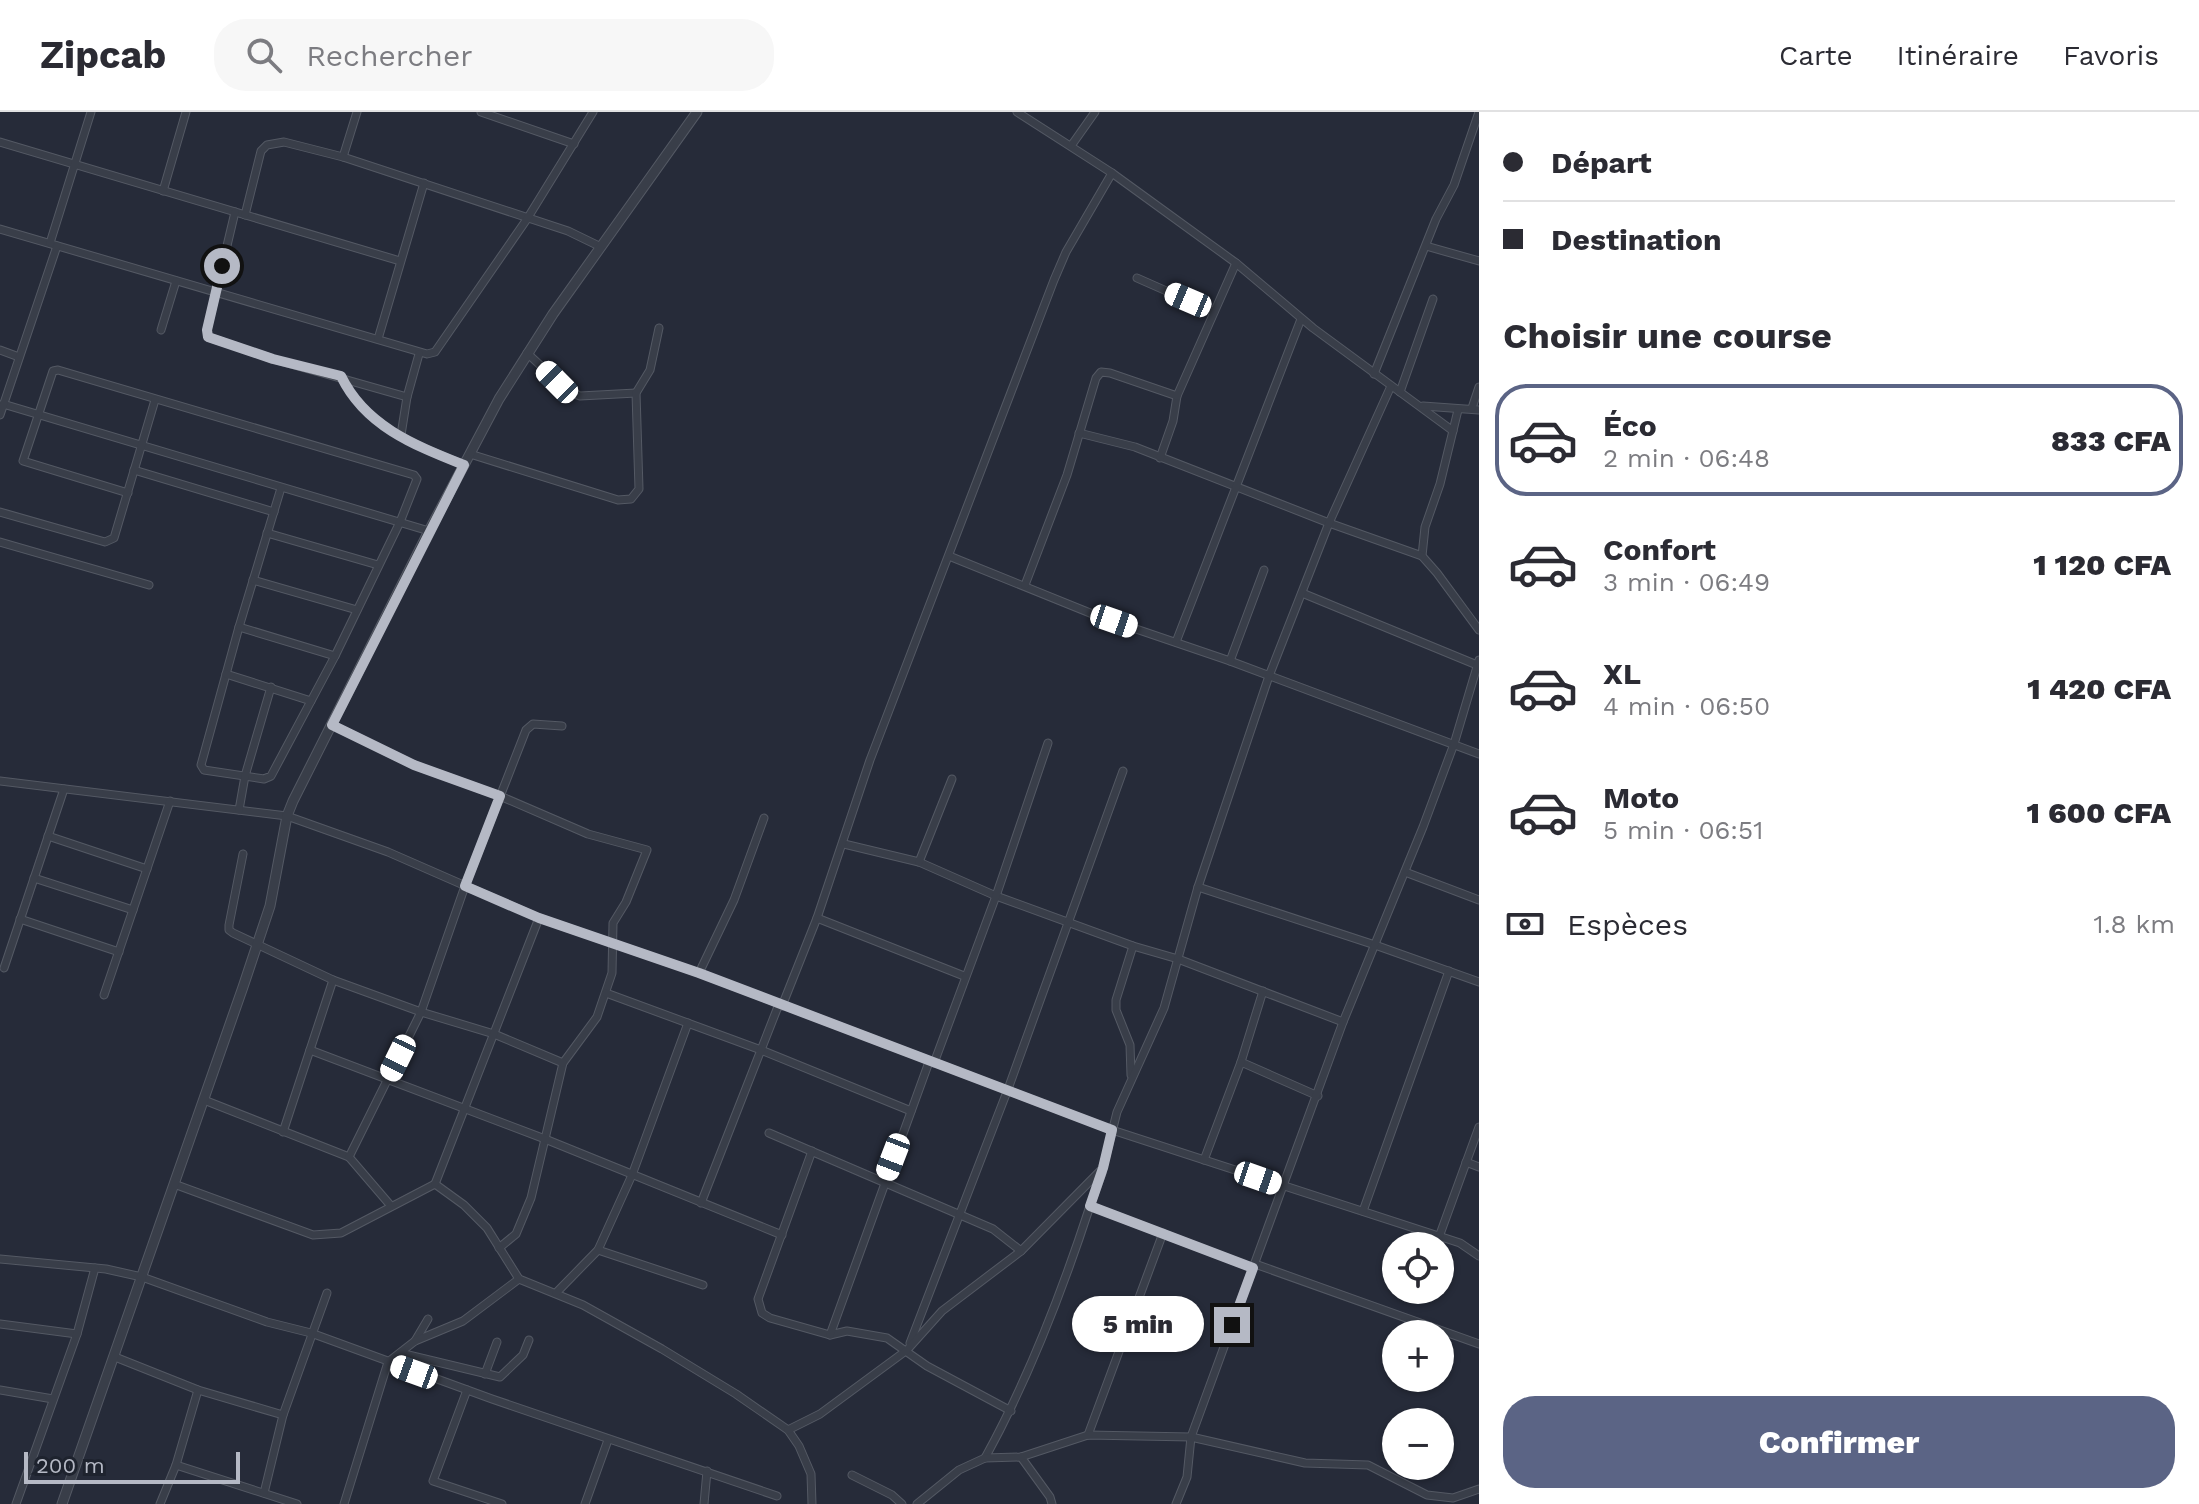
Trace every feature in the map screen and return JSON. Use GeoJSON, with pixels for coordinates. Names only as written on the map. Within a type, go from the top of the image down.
{"type":"FeatureCollection","features":[{"type":"Feature","properties":{"kind":"street"},"geometry":{"type":"LineString","coordinates":[[0,415],[91,112]]}},
{"type":"Feature","properties":{"kind":"street"},"geometry":{"type":"LineString","coordinates":[[163,191],[186,112]]}},
{"type":"Feature","properties":{"kind":"street"},"geometry":{"type":"LineString","coordinates":[[343,157],[357,112]]}},
{"type":"Feature","properties":{"kind":"street"},"geometry":{"type":"LineString","coordinates":[[481,112],[574,144]]}},
{"type":"Feature","properties":{"kind":"street"},"geometry":{"type":"LineString","coordinates":[[0,229],[378,339],[419,354],[435,352],[527,219],[593,112]]}},
{"type":"Feature","properties":{"kind":"street"},"geometry":{"type":"LineString","coordinates":[[62,1504],[257,943],[277,880],[287,816],[429,531],[527,353],[697,112]]}},
{"type":"Feature","properties":{"kind":"street"},"geometry":{"type":"LineString","coordinates":[[1017,112],[1112,173],[1236,263],[1301,319],[1453,431]]}},
{"type":"Feature","properties":{"kind":"street"},"geometry":{"type":"LineString","coordinates":[[1071,146],[1095,112]]}},
{"type":"Feature","properties":{"kind":"street"},"geometry":{"type":"LineString","coordinates":[[1374,374],[1436,219],[1454,185],[1479,112]]}},
{"type":"Feature","properties":{"kind":"street"},"geometry":{"type":"LineString","coordinates":[[0,142],[400,261]]}},
{"type":"Feature","properties":{"kind":"street"},"geometry":{"type":"LineString","coordinates":[[245,215],[261,151],[267,145],[284,142],[424,183],[568,231],[601,247]]}},
{"type":"Feature","properties":{"kind":"street"},"geometry":{"type":"LineString","coordinates":[[701,1203],[817,918],[870,760],[1060,266],[1112,173]]}},
{"type":"Feature","properties":{"kind":"street"},"geometry":{"type":"LineString","coordinates":[[378,339],[424,183]]}},
{"type":"Feature","properties":{"kind":"street"},"geometry":{"type":"LineString","coordinates":[[235,212],[207,330],[208,337],[407,397]]}},
{"type":"Feature","properties":{"kind":"street"},"geometry":{"type":"LineString","coordinates":[[1426,246],[1479,261]]}},
{"type":"Feature","properties":{"kind":"street"},"geometry":{"type":"LineString","coordinates":[[1160,458],[1173,421],[1177,396],[1236,263]]}},
{"type":"Feature","properties":{"kind":"street"},"geometry":{"type":"LineString","coordinates":[[1137,278],[1214,312]]}},
{"type":"Feature","properties":{"kind":"street"},"geometry":{"type":"LineString","coordinates":[[161,330],[176,281]]}},
{"type":"Feature","properties":{"kind":"street"},"geometry":{"type":"LineString","coordinates":[[1400,392],[1433,299]]}},
{"type":"Feature","properties":{"kind":"street"},"geometry":{"type":"LineString","coordinates":[[1176,642],[1301,319]]}},
{"type":"Feature","properties":{"kind":"street"},"geometry":{"type":"LineString","coordinates":[[470,454],[618,500],[631,499],[639,489],[636,393],[650,370],[659,328]]}},
{"type":"Feature","properties":{"kind":"street"},"geometry":{"type":"LineString","coordinates":[[0,350],[19,357]]}},
{"type":"Feature","properties":{"kind":"street"},"geometry":{"type":"LineString","coordinates":[[527,353],[569,392],[580,396],[636,393]]}},
{"type":"Feature","properties":{"kind":"street"},"geometry":{"type":"LineString","coordinates":[[401,435],[419,354]]}},
{"type":"Feature","properties":{"kind":"street"},"geometry":{"type":"LineString","coordinates":[[128,493],[23,461],[55,369],[414,475],[417,484],[335,656],[271,776],[264,779],[201,768],[281,488]]}},
{"type":"Feature","properties":{"kind":"street"},"geometry":{"type":"LineString","coordinates":[[1025,585],[1067,475],[1096,378],[1101,372],[1177,396]]}},
{"type":"Feature","properties":{"kind":"street"},"geometry":{"type":"LineString","coordinates":[[341,376],[350,394],[375,421],[421,448],[464,465]]}},
{"type":"Feature","properties":{"kind":"street"},"geometry":{"type":"LineString","coordinates":[[985,1458],[1011,1411],[1070,1269],[1131,1077],[1164,1008],[1198,887],[1269,676],[1329,523],[1391,386]]}},
{"type":"Feature","properties":{"kind":"street"},"geometry":{"type":"LineString","coordinates":[[1420,406],[1476,409],[1479,387]]}},
{"type":"Feature","properties":{"kind":"street"},"geometry":{"type":"LineString","coordinates":[[0,512],[105,542],[114,538],[155,400]]}},
{"type":"Feature","properties":{"kind":"street"},"geometry":{"type":"LineString","coordinates":[[3,404],[429,531]]}},
{"type":"Feature","properties":{"kind":"street"},"geometry":{"type":"LineString","coordinates":[[1422,556],[1425,527],[1440,484],[1458,410]]}},
{"type":"Feature","properties":{"kind":"street"},"geometry":{"type":"LineString","coordinates":[[1079,433],[1135,447],[1422,556],[1479,630]]}},
{"type":"Feature","properties":{"kind":"street"},"geometry":{"type":"LineString","coordinates":[[134,470],[274,512]]}},
{"type":"Feature","properties":{"kind":"street"},"geometry":{"type":"LineString","coordinates":[[267,533],[378,565]]}},
{"type":"Feature","properties":{"kind":"street"},"geometry":{"type":"LineString","coordinates":[[0,542],[149,585]]}},
{"type":"Feature","properties":{"kind":"street"},"geometry":{"type":"LineString","coordinates":[[949,556],[1095,615],[1230,661],[1479,754]]}},
{"type":"Feature","properties":{"kind":"street"},"geometry":{"type":"LineString","coordinates":[[1230,661],[1264,570]]}},
{"type":"Feature","properties":{"kind":"street"},"geometry":{"type":"LineString","coordinates":[[253,580],[357,610]]}},
{"type":"Feature","properties":{"kind":"street"},"geometry":{"type":"LineString","coordinates":[[1176,1504],[1187,1477],[1191,1437],[1343,1022],[1454,744],[1478,662],[1302,593]]}},
{"type":"Feature","properties":{"kind":"street"},"geometry":{"type":"LineString","coordinates":[[239,627],[335,656]]}},
{"type":"Feature","properties":{"kind":"street"},"geometry":{"type":"LineString","coordinates":[[226,674],[311,701]]}},
{"type":"Feature","properties":{"kind":"street"},"geometry":{"type":"LineString","coordinates":[[239,810],[245,776],[271,687]]}},
{"type":"Feature","properties":{"kind":"street"},"geometry":{"type":"LineString","coordinates":[[349,1157],[421,1012],[465,886],[526,730],[533,724],[562,726]]}},
{"type":"Feature","properties":{"kind":"street"},"geometry":{"type":"LineString","coordinates":[[332,725],[414,765],[500,796],[588,834],[647,850],[626,902],[613,923],[612,973],[597,1017],[563,1063],[531,1198],[516,1234],[499,1248]]}},
{"type":"Feature","properties":{"kind":"street"},"geometry":{"type":"LineString","coordinates":[[830,1335],[884,1181],[996,896],[1048,743]]}},
{"type":"Feature","properties":{"kind":"street"},"geometry":{"type":"LineString","coordinates":[[907,1350],[1008,1089],[1123,771]]}},
{"type":"Feature","properties":{"kind":"street"},"geometry":{"type":"LineString","coordinates":[[919,862],[952,779]]}},
{"type":"Feature","properties":{"kind":"street"},"geometry":{"type":"LineString","coordinates":[[0,781],[287,816],[388,852],[539,918],[699,973],[1112,1130],[1424,1232]]}},
{"type":"Feature","properties":{"kind":"street"},"geometry":{"type":"LineString","coordinates":[[4,968],[64,789]]}},
{"type":"Feature","properties":{"kind":"street"},"geometry":{"type":"LineString","coordinates":[[104,995],[170,801]]}},
{"type":"Feature","properties":{"kind":"street"},"geometry":{"type":"LineString","coordinates":[[699,973],[734,900],[764,818]]}},
{"type":"Feature","properties":{"kind":"street"},"geometry":{"type":"LineString","coordinates":[[48,836],[147,869]]}},
{"type":"Feature","properties":{"kind":"street"},"geometry":{"type":"LineString","coordinates":[[844,844],[919,862],[996,896],[1133,946],[1178,959],[1343,1022]]}},
{"type":"Feature","properties":{"kind":"street"},"geometry":{"type":"LineString","coordinates":[[243,854],[229,930],[333,980],[494,1034],[563,1063]]}},
{"type":"Feature","properties":{"kind":"street"},"geometry":{"type":"LineString","coordinates":[[1405,872],[1479,900]]}},
{"type":"Feature","properties":{"kind":"street"},"geometry":{"type":"LineString","coordinates":[[34,878],[133,910]]}},
{"type":"Feature","properties":{"kind":"street"},"geometry":{"type":"LineString","coordinates":[[1198,887],[1479,982]]}},
{"type":"Feature","properties":{"kind":"street"},"geometry":{"type":"LineString","coordinates":[[174,1184],[313,1235],[341,1233],[435,1184],[539,918]]}},
{"type":"Feature","properties":{"kind":"street"},"geometry":{"type":"LineString","coordinates":[[817,918],[964,976]]}},
{"type":"Feature","properties":{"kind":"street"},"geometry":{"type":"LineString","coordinates":[[20,919],[119,952]]}},
{"type":"Feature","properties":{"kind":"street"},"geometry":{"type":"LineString","coordinates":[[1131,1077],[1130,1045],[1116,1010],[1116,1000],[1133,946]]}},
{"type":"Feature","properties":{"kind":"street"},"geometry":{"type":"LineString","coordinates":[[1363,1211],[1449,971]]}},
{"type":"Feature","properties":{"kind":"street"},"geometry":{"type":"LineString","coordinates":[[283,1132],[333,980]]}},
{"type":"Feature","properties":{"kind":"street"},"geometry":{"type":"LineString","coordinates":[[1204,1160],[1241,1062],[1263,991]]}},
{"type":"Feature","properties":{"kind":"street"},"geometry":{"type":"LineString","coordinates":[[606,993],[761,1050],[911,1111]]}},
{"type":"Feature","properties":{"kind":"street"},"geometry":{"type":"LineString","coordinates":[[556,1293],[598,1250],[632,1175],[688,1023]]}},
{"type":"Feature","properties":{"kind":"street"},"geometry":{"type":"LineString","coordinates":[[310,1050],[545,1139],[782,1235]]}},
{"type":"Feature","properties":{"kind":"street"},"geometry":{"type":"LineString","coordinates":[[1241,1062],[1318,1096]]}},
{"type":"Feature","properties":{"kind":"street"},"geometry":{"type":"LineString","coordinates":[[204,1100],[349,1157],[391,1206]]}},
{"type":"Feature","properties":{"kind":"street"},"geometry":{"type":"LineString","coordinates":[[1441,1232],[1479,1127]]}},
{"type":"Feature","properties":{"kind":"street"},"geometry":{"type":"LineString","coordinates":[[769,1133],[993,1229],[1021,1251]]}},
{"type":"Feature","properties":{"kind":"street"},"geometry":{"type":"LineString","coordinates":[[812,1151],[758,1299],[759,1307],[770,1318],[830,1335],[847,1331],[887,1338],[927,1366],[1011,1411]]}},
{"type":"Feature","properties":{"kind":"street"},"geometry":{"type":"LineString","coordinates":[[1466,1162],[1479,1167]]}},
{"type":"Feature","properties":{"kind":"street"},"geometry":{"type":"LineString","coordinates":[[788,1430],[820,1414],[907,1350],[942,1311],[1021,1251],[1103,1168]]}},
{"type":"Feature","properties":{"kind":"street"},"geometry":{"type":"LineString","coordinates":[[435,1184],[464,1205],[487,1228],[519,1279],[556,1293],[662,1349],[788,1430],[811,1474],[812,1504]]}},
{"type":"Feature","properties":{"kind":"street"},"geometry":{"type":"LineString","coordinates":[[1090,1206],[1479,1344]]}},
{"type":"Feature","properties":{"kind":"street"},"geometry":{"type":"LineString","coordinates":[[1088,1435],[1163,1233]]}},
{"type":"Feature","properties":{"kind":"street"},"geometry":{"type":"LineString","coordinates":[[1454,1241],[1479,1256]]}},
{"type":"Feature","properties":{"kind":"street"},"geometry":{"type":"LineString","coordinates":[[598,1250],[703,1285]]}},
{"type":"Feature","properties":{"kind":"street"},"geometry":{"type":"LineString","coordinates":[[0,1259],[95,1268],[142,1277],[777,1496]]}},
{"type":"Feature","properties":{"kind":"street"},"geometry":{"type":"LineString","coordinates":[[16,1504],[77,1334],[95,1268]]}},
{"type":"Feature","properties":{"kind":"street"},"geometry":{"type":"LineString","coordinates":[[344,1504],[388,1362],[415,1341],[463,1321],[519,1279]]}},
{"type":"Feature","properties":{"kind":"street"},"geometry":{"type":"LineString","coordinates":[[264,1493],[283,1415],[327,1293]]}},
{"type":"Feature","properties":{"kind":"street"},"geometry":{"type":"LineString","coordinates":[[415,1341],[428,1319]]}},
{"type":"Feature","properties":{"kind":"street"},"geometry":{"type":"LineString","coordinates":[[0,1324],[77,1334]]}},
{"type":"Feature","properties":{"kind":"street"},"geometry":{"type":"LineString","coordinates":[[400,1353],[497,1377],[504,1375],[523,1355],[529,1340]]}},
{"type":"Feature","properties":{"kind":"street"},"geometry":{"type":"LineString","coordinates":[[485,1374],[497,1342]]}},
{"type":"Feature","properties":{"kind":"street"},"geometry":{"type":"LineString","coordinates":[[115,1357],[198,1390],[283,1415]]}},
{"type":"Feature","properties":{"kind":"street"},"geometry":{"type":"LineString","coordinates":[[0,1390],[53,1399]]}},
{"type":"Feature","properties":{"kind":"street"},"geometry":{"type":"LineString","coordinates":[[160,1504],[176,1465],[198,1390]]}},
{"type":"Feature","properties":{"kind":"street"},"geometry":{"type":"LineString","coordinates":[[467,1390],[433,1481],[502,1504]]}},
{"type":"Feature","properties":{"kind":"street"},"geometry":{"type":"LineString","coordinates":[[917,1504],[959,1470],[985,1458],[1021,1457],[1088,1435],[1191,1437],[1305,1463],[1368,1465],[1427,1495],[1453,1498],[1479,1489]]}},
{"type":"Feature","properties":{"kind":"street"},"geometry":{"type":"LineString","coordinates":[[585,1504],[608,1440]]}},
{"type":"Feature","properties":{"kind":"street"},"geometry":{"type":"LineString","coordinates":[[1021,1457],[1052,1504]]}},
{"type":"Feature","properties":{"kind":"street"},"geometry":{"type":"LineString","coordinates":[[176,1465],[297,1504]]}},
{"type":"Feature","properties":{"kind":"street"},"geometry":{"type":"LineString","coordinates":[[704,1504],[707,1471]]}},
{"type":"Feature","properties":{"kind":"street"},"geometry":{"type":"LineString","coordinates":[[852,1475],[892,1495],[902,1504]]}},
{"type":"Feature","properties":{"kind":"route"},"geometry":{"type":"LineString","coordinates":[[222,266],[208,337],[273,359],[341,376],[350,394],[375,421],[421,448],[464,465],[332,725],[414,765],[500,796],[465,886],[539,918],[699,973],[1112,1130],[1090,1206],[1253,1268],[1232,1325]]}}]}
